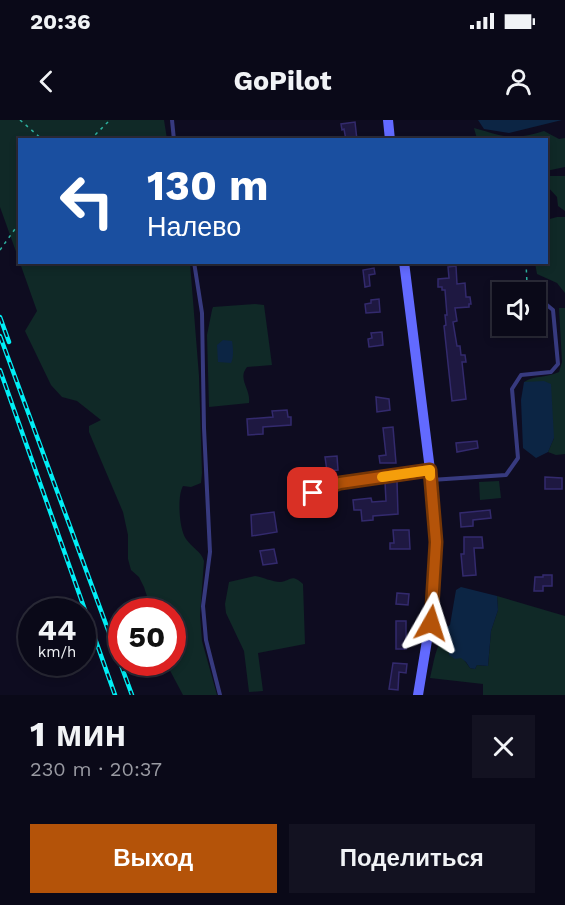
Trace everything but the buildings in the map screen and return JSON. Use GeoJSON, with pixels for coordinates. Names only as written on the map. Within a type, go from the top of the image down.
{"type":"FeatureCollection","features":[{"type":"Feature","properties":{"kind":"main road"},"geometry":{"type":"LineString","coordinates":[[388,120],[390,138]]}},
{"type":"Feature","properties":{"kind":"main road"},"geometry":{"type":"LineString","coordinates":[[404,264],[436,542],[429,641],[418,695]]}},
{"type":"Feature","properties":{"kind":"lane"},"geometry":{"type":"LineString","coordinates":[[172,120],[174,138]]}},
{"type":"Feature","properties":{"kind":"lane"},"geometry":{"type":"LineString","coordinates":[[194,264],[202,314],[204,428],[210,552],[203,606],[206,640],[220,695]]}},
{"type":"Feature","properties":{"kind":"lane"},"geometry":{"type":"LineString","coordinates":[[313,493],[340,483],[430,475],[506,475],[518,458],[512,389],[521,375],[551,372],[558,364],[554,310],[546,304]]}},
{"type":"Feature","properties":{"kind":"path"},"geometry":{"type":"LineString","coordinates":[[20,120],[41,138]]}},
{"type":"Feature","properties":{"kind":"path"},"geometry":{"type":"LineString","coordinates":[[92,138],[110,120]]}},
{"type":"Feature","properties":{"kind":"path"},"geometry":{"type":"LineString","coordinates":[[0,250],[18,225]]}},
{"type":"Feature","properties":{"kind":"path"},"geometry":{"type":"LineString","coordinates":[[526,264],[528,282]]}},
{"type":"Feature","properties":{"kind":"green space"},"geometry":{"type":"Polygon","coordinates":[[[0,120],[164,120],[167,138],[18,138],[18,257],[0,207],[0,120]]]}},
{"type":"Feature","properties":{"kind":"green space"},"geometry":{"type":"Polygon","coordinates":[[[474,128],[509,137],[544,131],[559,139],[565,138],[565,167],[548,171],[548,138],[477,138],[474,128]]]}},
{"type":"Feature","properties":{"kind":"green space"},"geometry":{"type":"Polygon","coordinates":[[[548,176],[565,176],[565,211],[558,206],[557,197],[548,187],[548,176]]]}},
{"type":"Feature","properties":{"kind":"green space"},"geometry":{"type":"Polygon","coordinates":[[[565,217],[565,293],[557,283],[537,274],[535,264],[548,264],[548,219],[565,217]]]}},
{"type":"Feature","properties":{"kind":"green space"},"geometry":{"type":"Polygon","coordinates":[[[20,264],[190,264],[199,376],[202,473],[201,483],[191,487],[183,486],[180,512],[184,534],[204,561],[200,615],[202,641],[217,695],[183,695],[173,676],[186,676],[186,598],[148,598],[139,577],[131,570],[128,559],[128,535],[123,512],[89,432],[89,426],[101,420],[77,401],[62,397],[51,385],[25,331],[37,311],[20,264]]]}},
{"type":"Feature","properties":{"kind":"green space"},"geometry":{"type":"Polygon","coordinates":[[[264,305],[272,365],[247,367],[244,371],[249,403],[209,407],[207,335],[213,307],[264,305]]]}},
{"type":"Feature","properties":{"kind":"green space"},"geometry":{"type":"Polygon","coordinates":[[[559,308],[565,308],[565,454],[556,455],[548,452],[554,438],[524,382],[559,372],[562,362],[559,308]]]}},
{"type":"Feature","properties":{"kind":"green space"},"geometry":{"type":"Polygon","coordinates":[[[499,481],[501,498],[480,500],[479,482],[499,481]]]}},
{"type":"Feature","properties":{"kind":"green space"},"geometry":{"type":"Polygon","coordinates":[[[255,576],[280,582],[293,578],[303,584],[305,644],[258,653],[263,691],[249,692],[244,651],[226,613],[225,604],[229,582],[255,576]]]}},
{"type":"Feature","properties":{"kind":"green space"},"geometry":{"type":"Polygon","coordinates":[[[497,596],[565,616],[565,695],[483,695],[483,684],[430,678],[437,649],[445,634],[470,668],[475,669],[477,665],[488,666],[491,631],[498,610],[497,596]]]}},
{"type":"Feature","properties":{"kind":"water"},"geometry":{"type":"Polygon","coordinates":[[[478,120],[562,120],[509,133],[484,129],[478,120]]]}},
{"type":"Feature","properties":{"kind":"water"},"geometry":{"type":"Polygon","coordinates":[[[223,340],[232,341],[231,363],[218,362],[217,345],[223,340]]]}},
{"type":"Feature","properties":{"kind":"water"},"geometry":{"type":"Polygon","coordinates":[[[544,381],[551,384],[554,438],[548,452],[536,458],[523,448],[521,400],[524,382],[544,381]]]}},
{"type":"Feature","properties":{"kind":"water"},"geometry":{"type":"Polygon","coordinates":[[[461,587],[497,596],[498,610],[491,631],[488,666],[477,665],[475,669],[470,668],[461,658],[455,659],[449,655],[451,640],[445,634],[445,629],[450,625],[456,590],[461,587]]]}},
{"type":"Feature","properties":{"kind":"railway"},"geometry":{"type":"LineString","coordinates":[[0,317],[9,342]]}},
{"type":"Feature","properties":{"kind":"railway"},"geometry":{"type":"LineString","coordinates":[[0,336],[132,695]]}},
{"type":"Feature","properties":{"kind":"railway"},"geometry":{"type":"LineString","coordinates":[[0,370],[115,695]]}},
{"type":"Feature","properties":{"kind":"slow traffic"},"geometry":{"type":"LineString","coordinates":[[382,477],[430,470],[430,476]]}},
{"type":"Feature","properties":{"kind":"route"},"geometry":{"type":"LineString","coordinates":[[313,493],[340,483],[430,470],[436,542],[431,623]]}}]}
